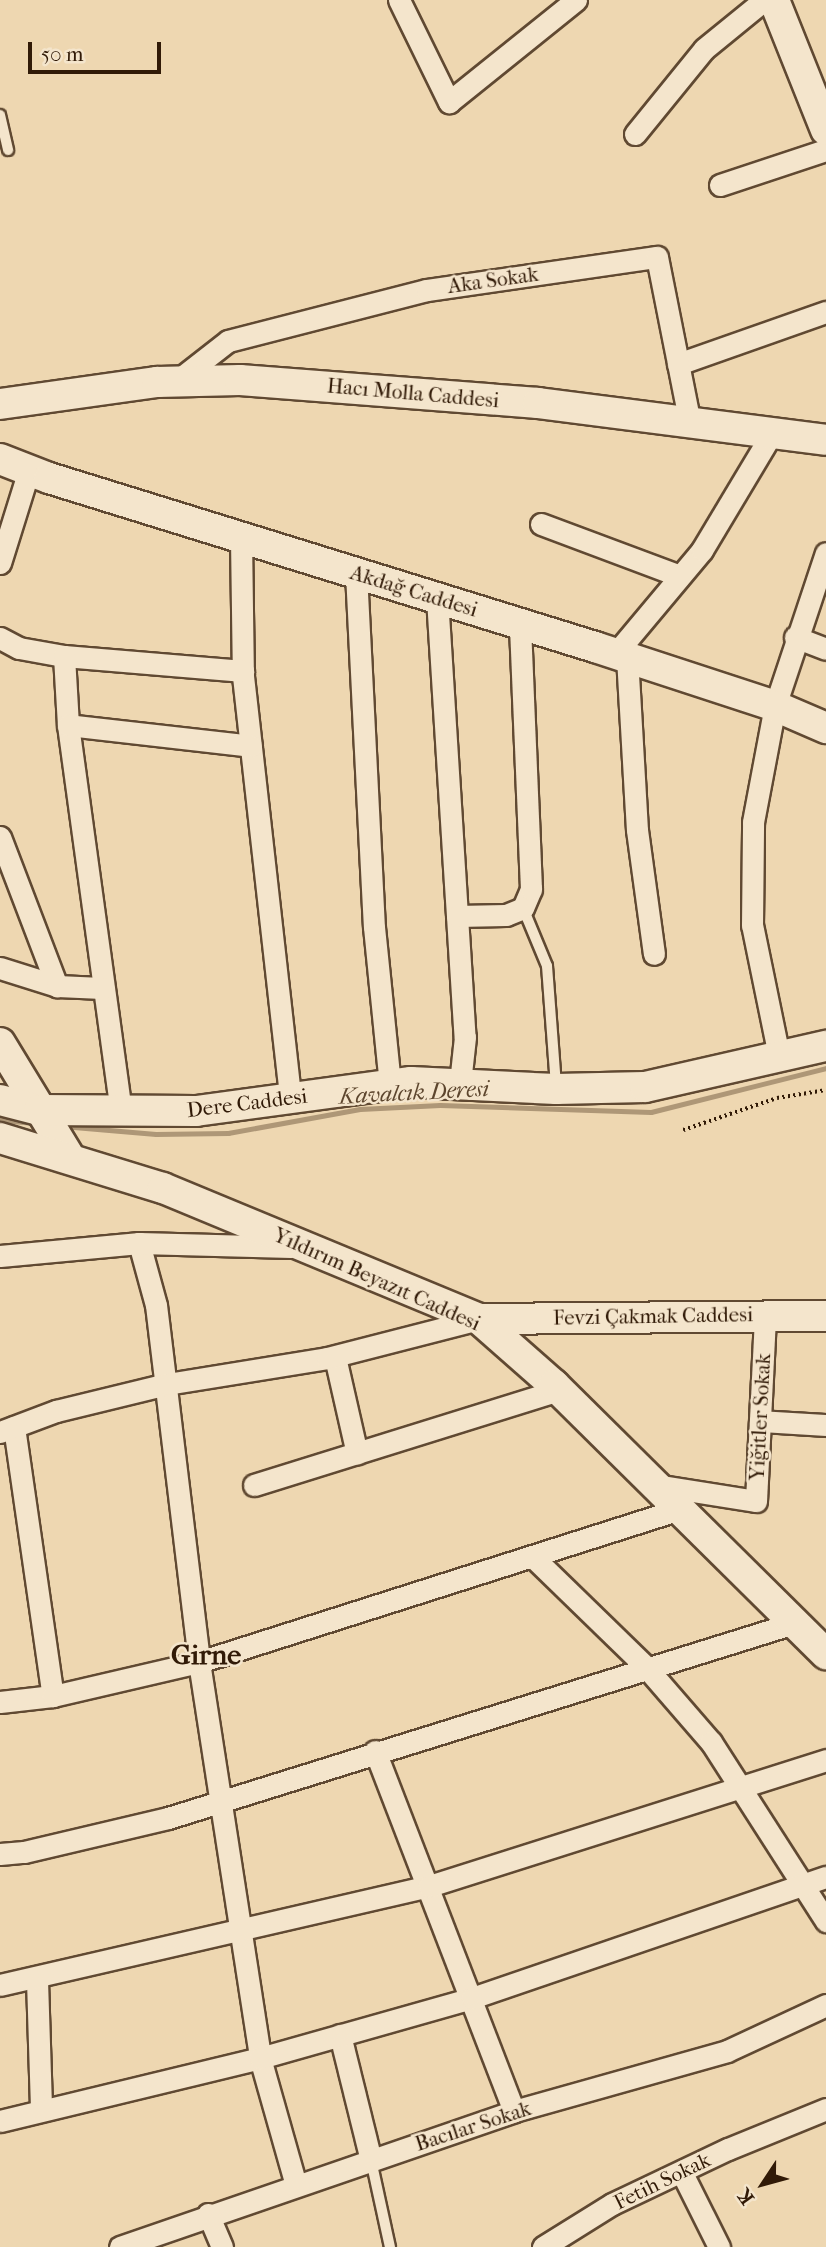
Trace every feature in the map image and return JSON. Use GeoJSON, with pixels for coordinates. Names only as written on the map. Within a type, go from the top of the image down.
{"type":"FeatureCollection","features":[{"type":"Feature","properties":{"kind":"street"},"geometry":{"type":"LineString","coordinates":[[398,0],[449,102],[576,0]]}},
{"type":"Feature","properties":{"kind":"street"},"geometry":{"type":"LineString","coordinates":[[635,134],[704,49],[764,0]]}},
{"type":"Feature","properties":{"kind":"street"},"geometry":{"type":"LineString","coordinates":[[774,0],[826,129]]}},
{"type":"Feature","properties":{"kind":"street"},"geometry":{"type":"LineString","coordinates":[[720,186],[826,150]]}},
{"type":"Feature","properties":{"kind":"street","name":"Aka Sokak"},"geometry":{"type":"LineString","coordinates":[[178,380],[228,341],[427,290],[657,257],[690,423]]}},
{"type":"Feature","properties":{"kind":"street"},"geometry":{"type":"LineString","coordinates":[[678,364],[826,312]]}},
{"type":"Feature","properties":{"kind":"street","name":"Hacı Molla Caddesi"},"geometry":{"type":"LineString","coordinates":[[0,404],[178,380],[240,380],[524,402],[826,440]]}},
{"type":"Feature","properties":{"kind":"street"},"geometry":{"type":"LineString","coordinates":[[654,954],[637,830],[621,655],[734,502],[772,433]]}},
{"type":"Feature","properties":{"kind":"street","name":"Akdağ Caddesi"},"geometry":{"type":"LineString","coordinates":[[0,459],[241,538],[621,655],[775,706],[826,728]]}},
{"type":"Feature","properties":{"kind":"street"},"geometry":{"type":"LineString","coordinates":[[0,563],[29,470]]}},
{"type":"Feature","properties":{"kind":"street"},"geometry":{"type":"LineString","coordinates":[[541,524],[680,576]]}},
{"type":"Feature","properties":{"kind":"street"},"geometry":{"type":"LineString","coordinates":[[241,538],[243,671],[290,1098]]}},
{"type":"Feature","properties":{"kind":"street"},"geometry":{"type":"LineString","coordinates":[[779,1056],[752,925],[753,822],[775,706],[795,636],[826,552]]}},
{"type":"Feature","properties":{"kind":"street"},"geometry":{"type":"LineString","coordinates":[[356,573],[374,928],[390,1085]]}},
{"type":"Feature","properties":{"kind":"street"},"geometry":{"type":"LineString","coordinates":[[437,598],[465,1037],[460,1083]]}},
{"type":"Feature","properties":{"kind":"street"},"geometry":{"type":"LineString","coordinates":[[457,916],[506,915],[523,908],[531,889],[520,623]]}},
{"type":"Feature","properties":{"kind":"street"},"geometry":{"type":"LineString","coordinates":[[795,636],[826,649]]}},
{"type":"Feature","properties":{"kind":"street"},"geometry":{"type":"LineString","coordinates":[[0,638],[19,648],[64,656],[243,671]]}},
{"type":"Feature","properties":{"kind":"street"},"geometry":{"type":"LineString","coordinates":[[64,656],[68,725],[121,1112]]}},
{"type":"Feature","properties":{"kind":"street"},"geometry":{"type":"LineString","coordinates":[[68,725],[251,746]]}},
{"type":"Feature","properties":{"kind":"street"},"geometry":{"type":"LineString","coordinates":[[0,837],[57,986]]}},
{"type":"Feature","properties":{"kind":"street"},"geometry":{"type":"LineString","coordinates":[[0,968],[57,986],[102,988]]}},
{"type":"Feature","properties":{"kind":"street"},"geometry":{"type":"LineString","coordinates":[[0,1043],[70,1158]]}},
{"type":"Feature","properties":{"kind":"street","name":"Dere Caddesi"},"geometry":{"type":"LineString","coordinates":[[0,1100],[39,1110],[196,1111],[390,1085],[460,1083],[556,1089],[645,1087],[826,1046]]}},
{"type":"Feature","properties":{"kind":"street"},"geometry":{"type":"LineString","coordinates":[[0,1138],[70,1158]]}},
{"type":"Feature","properties":{"kind":"street","name":"Yıldırım Beyazıt Caddesi"},"geometry":{"type":"LineString","coordinates":[[70,1158],[163,1188],[480,1320],[559,1390],[826,1654]]}},
{"type":"Feature","properties":{"kind":"street"},"geometry":{"type":"LineString","coordinates":[[0,1255],[139,1243],[307,1248]]}},
{"type":"Feature","properties":{"kind":"street"},"geometry":{"type":"LineString","coordinates":[[139,1243],[156,1305],[199,1662],[260,2057],[296,2185]]}},
{"type":"Feature","properties":{"kind":"street","name":"Fevzi Çakmak Caddesi"},"geometry":{"type":"LineString","coordinates":[[480,1320],[765,1314],[826,1316]]}},
{"type":"Feature","properties":{"kind":"street","name":"Yiğitler Sokak"},"geometry":{"type":"LineString","coordinates":[[655,1485],[756,1501],[765,1314]]}},
{"type":"Feature","properties":{"kind":"street"},"geometry":{"type":"LineString","coordinates":[[53,1696],[7,1430],[55,1411],[167,1384],[335,1357],[480,1320]]}},
{"type":"Feature","properties":{"kind":"street"},"geometry":{"type":"LineString","coordinates":[[335,1357],[357,1454]]}},
{"type":"Feature","properties":{"kind":"street"},"geometry":{"type":"LineString","coordinates":[[254,1485],[559,1390]]}},
{"type":"Feature","properties":{"kind":"street"},"geometry":{"type":"LineString","coordinates":[[760,1421],[826,1424]]}},
{"type":"Feature","properties":{"kind":"street"},"geometry":{"type":"LineString","coordinates":[[0,1702],[53,1696],[199,1662],[680,1509]]}},
{"type":"Feature","properties":{"kind":"street"},"geometry":{"type":"LineString","coordinates":[[533,1557],[646,1667],[711,1742],[826,1921]]}},
{"type":"Feature","properties":{"kind":"street"},"geometry":{"type":"LineString","coordinates":[[0,1854],[24,1852],[220,1801],[794,1623]]}},
{"type":"Feature","properties":{"kind":"street"},"geometry":{"type":"LineString","coordinates":[[375,1751],[514,2111]]}},
{"type":"Feature","properties":{"kind":"street"},"geometry":{"type":"LineString","coordinates":[[0,1985],[37,1979],[239,1928],[429,1886],[741,1790],[826,1760]]}},
{"type":"Feature","properties":{"kind":"street"},"geometry":{"type":"LineString","coordinates":[[0,2121],[41,2108],[260,2057],[472,1998],[826,1877]]}},
{"type":"Feature","properties":{"kind":"street"},"geometry":{"type":"LineString","coordinates":[[37,1979],[41,2108]]}},
{"type":"Feature","properties":{"kind":"street","name":"Bacılar Sokak"},"geometry":{"type":"LineString","coordinates":[[120,2247],[208,2214],[514,2111],[727,2051],[826,2005]]}},
{"type":"Feature","properties":{"kind":"street"},"geometry":{"type":"LineString","coordinates":[[340,2035],[371,2160]]}},
{"type":"Feature","properties":{"kind":"street","name":"Fetih Sokak"},"geometry":{"type":"LineString","coordinates":[[543,2247],[612,2204],[826,2109]]}},
{"type":"Feature","properties":{"kind":"street"},"geometry":{"type":"LineString","coordinates":[[682,2173],[719,2247]]}},
{"type":"Feature","properties":{"kind":"street"},"geometry":{"type":"LineString","coordinates":[[208,2214],[222,2247]]}},
{"type":"Feature","properties":{"kind":"lane"},"geometry":{"type":"LineString","coordinates":[[0,115],[8,150]]}},
{"type":"Feature","properties":{"kind":"lane"},"geometry":{"type":"LineString","coordinates":[[523,908],[547,966],[556,1089]]}},
{"type":"Feature","properties":{"kind":"lane"},"geometry":{"type":"LineString","coordinates":[[371,2160],[390,2247]]}},
{"type":"Feature","properties":{"kind":"path"},"geometry":{"type":"LineString","coordinates":[[683,1130],[777,1098],[826,1090]]}},
{"type":"Feature","properties":{"kind":"waterway","name":"Kavalcık Deresi"},"geometry":{"type":"LineString","coordinates":[[62,1126],[156,1134],[228,1133],[360,1109],[440,1105],[651,1112],[826,1068]]}},
{"type":"Feature","properties":{"kind":"waterway","name":"Kavalcık Deresi"},"geometry":{"type":"LineString","coordinates":[[0,1120],[35,1123]]}},
{"type":"Feature","properties":{"kind":"district","name":"Girne"},"geometry":{"type":"Point","coordinates":[206,1655]}}]}
